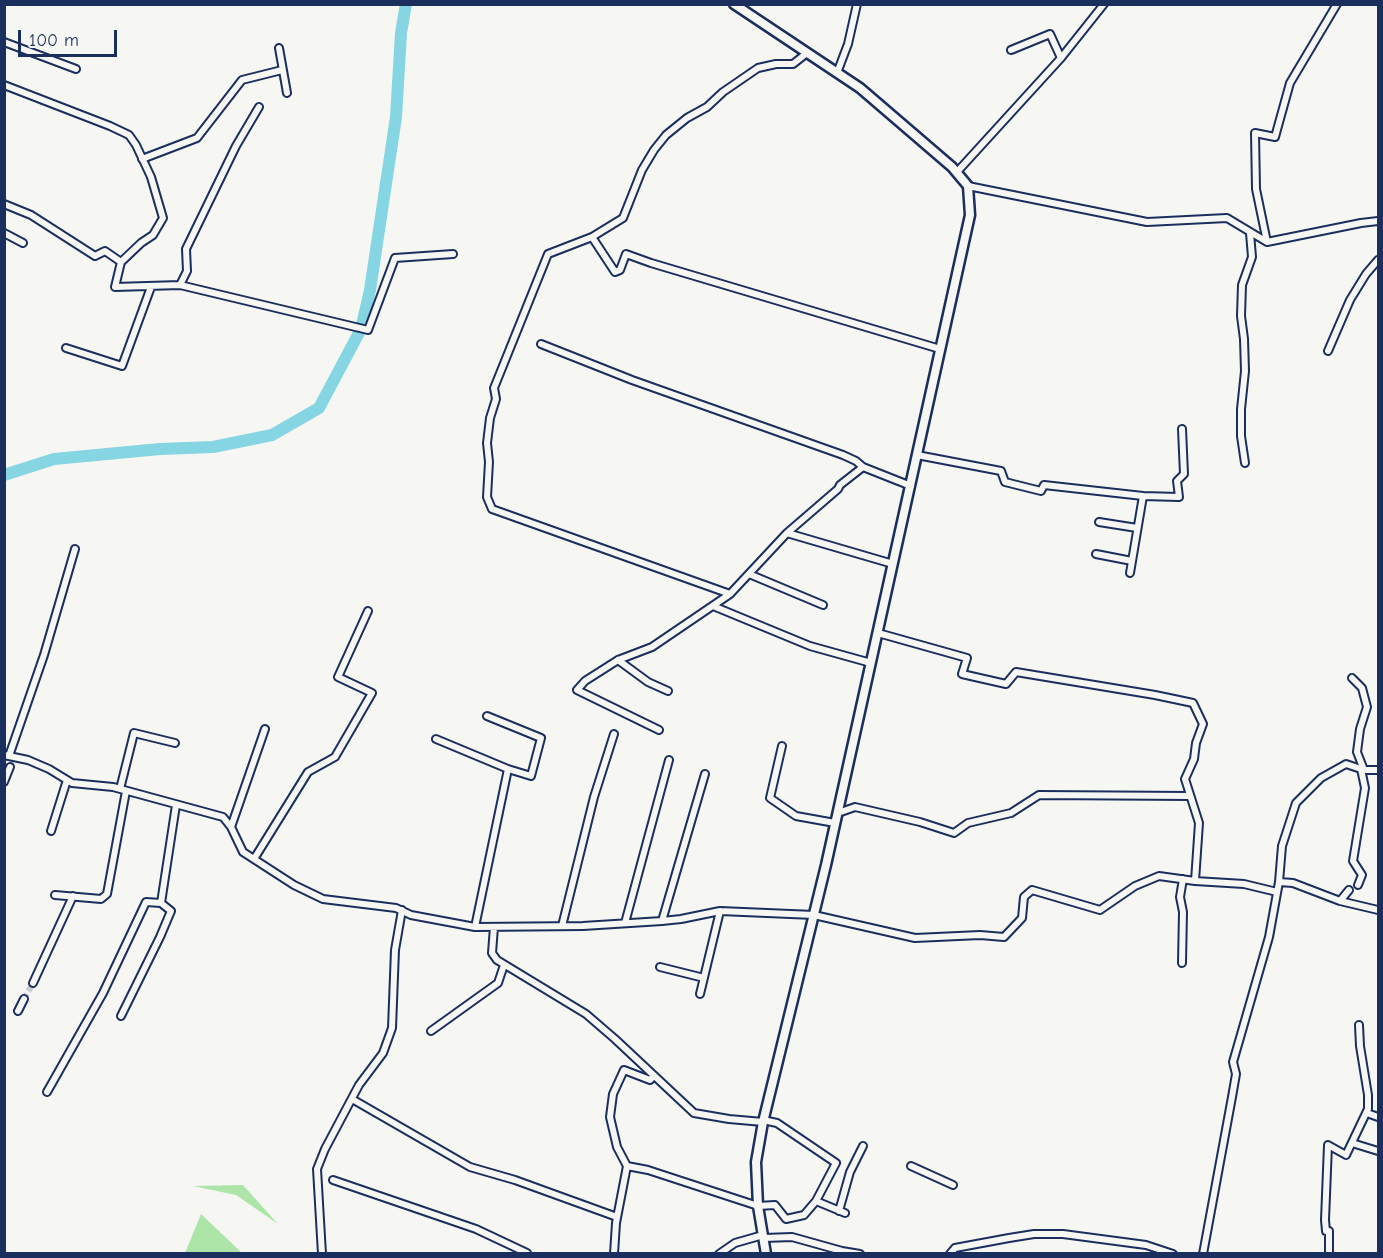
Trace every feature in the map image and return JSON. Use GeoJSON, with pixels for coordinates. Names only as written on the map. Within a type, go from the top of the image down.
{"type":"FeatureCollection","features":[{"type":"Feature","properties":{"kind":"main road"},"geometry":{"type":"LineString","coordinates":[[734,4],[860,88],[957,172],[968,186],[970,215],[838,813],[763,1121],[756,1162],[758,1206],[766,1254]]}},
{"type":"Feature","properties":{"kind":"street"},"geometry":{"type":"LineString","coordinates":[[837,73],[848,44],[857,4]]}},
{"type":"Feature","properties":{"kind":"street"},"geometry":{"type":"LineString","coordinates":[[957,172],[1061,58],[1104,4]]}},
{"type":"Feature","properties":{"kind":"street"},"geometry":{"type":"LineString","coordinates":[[1267,242],[1256,189],[1255,133],[1275,137],[1290,83],[1337,4]]}},
{"type":"Feature","properties":{"kind":"street"},"geometry":{"type":"LineString","coordinates":[[1011,50],[1050,34],[1061,58]]}},
{"type":"Feature","properties":{"kind":"street"},"geometry":{"type":"LineString","coordinates":[[4,42],[76,69]]}},
{"type":"Feature","properties":{"kind":"street"},"geometry":{"type":"LineString","coordinates":[[279,48],[286,93]]}},
{"type":"Feature","properties":{"kind":"street"},"geometry":{"type":"LineString","coordinates":[[730,594],[492,509],[487,497],[490,418],[496,399],[494,388],[548,254],[592,237],[623,218],[642,170],[654,150],[666,135],[687,118],[707,107],[723,92],[758,68],[776,64],[793,64],[807,53]]}},
{"type":"Feature","properties":{"kind":"street"},"geometry":{"type":"LineString","coordinates":[[142,159],[197,138],[242,80],[282,70]]}},
{"type":"Feature","properties":{"kind":"street"},"geometry":{"type":"LineString","coordinates":[[4,86],[90,117],[129,135],[151,177],[163,218],[153,235],[121,262],[115,287],[180,285],[368,330],[395,258],[453,254]]}},
{"type":"Feature","properties":{"kind":"street"},"geometry":{"type":"LineString","coordinates":[[180,285],[187,271],[186,249],[236,146],[259,107]]}},
{"type":"Feature","properties":{"kind":"street"},"geometry":{"type":"LineString","coordinates":[[968,186],[1147,222],[1227,218],[1267,242],[1361,222],[1378,221]]}},
{"type":"Feature","properties":{"kind":"street"},"geometry":{"type":"LineString","coordinates":[[4,204],[31,215],[95,256],[105,251],[121,262]]}},
{"type":"Feature","properties":{"kind":"street"},"geometry":{"type":"LineString","coordinates":[[4,233],[23,243]]}},
{"type":"Feature","properties":{"kind":"street"},"geometry":{"type":"LineString","coordinates":[[1245,463],[1241,436],[1245,371],[1241,316],[1242,285],[1252,257],[1250,233]]}},
{"type":"Feature","properties":{"kind":"street"},"geometry":{"type":"LineString","coordinates":[[592,237],[615,272],[620,270],[626,254],[940,349]]}},
{"type":"Feature","properties":{"kind":"street"},"geometry":{"type":"LineString","coordinates":[[1328,351],[1350,300],[1366,274],[1378,260]]}},
{"type":"Feature","properties":{"kind":"street"},"geometry":{"type":"LineString","coordinates":[[66,348],[122,366],[151,287]]}},
{"type":"Feature","properties":{"kind":"street"},"geometry":{"type":"LineString","coordinates":[[541,344],[632,380],[843,455],[856,460],[863,467],[911,486]]}},
{"type":"Feature","properties":{"kind":"street"},"geometry":{"type":"LineString","coordinates":[[917,455],[1001,471],[1005,482],[1041,491],[1044,484],[1143,496],[1179,497],[1177,482],[1184,474],[1182,429]]}},
{"type":"Feature","properties":{"kind":"street"},"geometry":{"type":"LineString","coordinates":[[659,730],[577,690],[585,681],[618,660],[652,647],[730,594],[787,533],[863,467]]}},
{"type":"Feature","properties":{"kind":"street"},"geometry":{"type":"LineString","coordinates":[[1130,573],[1143,496]]}},
{"type":"Feature","properties":{"kind":"street"},"geometry":{"type":"LineString","coordinates":[[1100,522],[1137,528]]}},
{"type":"Feature","properties":{"kind":"street"},"geometry":{"type":"LineString","coordinates":[[787,533],[893,564]]}},
{"type":"Feature","properties":{"kind":"street"},"geometry":{"type":"LineString","coordinates":[[75,549],[44,655],[7,756],[27,760],[49,769],[72,783],[123,790],[223,817],[231,827],[243,852],[294,885],[323,899],[402,910],[411,915],[475,927],[662,921],[720,911],[814,915],[915,938],[980,935],[1004,937],[1022,918],[1024,897],[1032,890],[1100,910],[1135,886],[1159,876],[1244,884],[1277,892]]}},
{"type":"Feature","properties":{"kind":"street"},"geometry":{"type":"LineString","coordinates":[[1096,554],[1132,561]]}},
{"type":"Feature","properties":{"kind":"street"},"geometry":{"type":"LineString","coordinates":[[749,574],[823,605]]}},
{"type":"Feature","properties":{"kind":"street"},"geometry":{"type":"LineString","coordinates":[[713,606],[810,646],[871,663]]}},
{"type":"Feature","properties":{"kind":"street"},"geometry":{"type":"LineString","coordinates":[[254,859],[308,772],[335,757],[372,693],[338,677],[368,610]]}},
{"type":"Feature","properties":{"kind":"street"},"geometry":{"type":"LineString","coordinates":[[878,633],[967,658],[962,674],[1006,684],[1016,672],[1193,703],[1203,724],[1196,743],[1194,759],[1185,779],[1199,823],[1195,881]]}},
{"type":"Feature","properties":{"kind":"street"},"geometry":{"type":"LineString","coordinates":[[618,660],[648,682],[668,691]]}},
{"type":"Feature","properties":{"kind":"street"},"geometry":{"type":"LineString","coordinates":[[1352,678],[1362,687],[1367,707],[1359,729],[1357,752],[1363,770],[1365,788],[1353,861],[1362,875],[1358,885]]}},
{"type":"Feature","properties":{"kind":"street"},"geometry":{"type":"LineString","coordinates":[[436,740],[531,776],[541,738],[487,716]]}},
{"type":"Feature","properties":{"kind":"street"},"geometry":{"type":"LineString","coordinates":[[231,827],[265,729]]}},
{"type":"Feature","properties":{"kind":"street"},"geometry":{"type":"LineString","coordinates":[[55,895],[101,899],[107,894],[134,733],[175,743]]}},
{"type":"Feature","properties":{"kind":"street"},"geometry":{"type":"LineString","coordinates":[[562,926],[589,818],[614,734]]}},
{"type":"Feature","properties":{"kind":"street"},"geometry":{"type":"LineString","coordinates":[[782,746],[770,798],[796,816],[835,823]]}},
{"type":"Feature","properties":{"kind":"street"},"geometry":{"type":"LineString","coordinates":[[625,922],[669,760]]}},
{"type":"Feature","properties":{"kind":"street"},"geometry":{"type":"LineString","coordinates":[[1203,1254],[1236,1074],[1233,1062],[1266,948],[1279,882],[1282,846],[1296,803],[1321,778],[1346,764],[1363,770],[1378,770]]}},
{"type":"Feature","properties":{"kind":"street"},"geometry":{"type":"LineString","coordinates":[[4,782],[10,766]]}},
{"type":"Feature","properties":{"kind":"street"},"geometry":{"type":"LineString","coordinates":[[475,927],[508,769]]}},
{"type":"Feature","properties":{"kind":"street"},"geometry":{"type":"LineString","coordinates":[[662,921],[705,774]]}},
{"type":"Feature","properties":{"kind":"street"},"geometry":{"type":"LineString","coordinates":[[51,831],[67,780]]}},
{"type":"Feature","properties":{"kind":"street"},"geometry":{"type":"LineString","coordinates":[[838,813],[855,807],[920,822],[954,833],[968,823],[1011,813],[1039,795],[1191,796]]}},
{"type":"Feature","properties":{"kind":"street"},"geometry":{"type":"LineString","coordinates":[[160,903],[176,805]]}},
{"type":"Feature","properties":{"kind":"street"},"geometry":{"type":"LineString","coordinates":[[1182,963],[1183,912],[1180,897],[1183,879]]}},
{"type":"Feature","properties":{"kind":"street"},"geometry":{"type":"LineString","coordinates":[[1279,882],[1293,883],[1340,901],[1378,910]]}},
{"type":"Feature","properties":{"kind":"street"},"geometry":{"type":"LineString","coordinates":[[1340,901],[1349,890]]}},
{"type":"Feature","properties":{"kind":"street"},"geometry":{"type":"LineString","coordinates":[[33,982],[73,896]]}},
{"type":"Feature","properties":{"kind":"street"},"geometry":{"type":"LineString","coordinates":[[47,1092],[103,993],[146,902],[160,903],[171,911],[121,1016]]}},
{"type":"Feature","properties":{"kind":"street"},"geometry":{"type":"LineString","coordinates":[[322,1254],[317,1169],[359,1085],[383,1053],[392,1028],[395,950],[402,910]]}},
{"type":"Feature","properties":{"kind":"street"},"geometry":{"type":"LineString","coordinates":[[700,994],[720,911]]}},
{"type":"Feature","properties":{"kind":"street"},"geometry":{"type":"LineString","coordinates":[[494,927],[492,953],[504,965],[586,1014],[694,1113],[777,1123],[836,1163],[816,1201],[804,1215],[786,1219],[775,1205],[758,1206],[648,1170],[627,1166]]}},
{"type":"Feature","properties":{"kind":"street"},"geometry":{"type":"LineString","coordinates":[[431,1031],[498,983],[504,965]]}},
{"type":"Feature","properties":{"kind":"street"},"geometry":{"type":"LineString","coordinates":[[660,967],[704,978]]}},
{"type":"Feature","properties":{"kind":"street"},"geometry":{"type":"LineString","coordinates":[[18,1011],[24,999]]}},
{"type":"Feature","properties":{"kind":"street"},"geometry":{"type":"LineString","coordinates":[[1329,1254],[1329,1231],[1326,1231],[1325,1220],[1324,1169],[1328,1145],[1346,1155],[1366,1113],[1368,1095],[1359,1025]]}},
{"type":"Feature","properties":{"kind":"street"},"geometry":{"type":"LineString","coordinates":[[614,1254],[617,1217],[627,1166],[617,1147],[610,1117],[613,1094],[624,1070],[650,1080],[654,1076]]}},
{"type":"Feature","properties":{"kind":"street"},"geometry":{"type":"LineString","coordinates":[[352,1099],[470,1167],[515,1180],[617,1217]]}},
{"type":"Feature","properties":{"kind":"street"},"geometry":{"type":"LineString","coordinates":[[1366,1113],[1378,1117]]}},
{"type":"Feature","properties":{"kind":"street"},"geometry":{"type":"LineString","coordinates":[[1352,1143],[1378,1151]]}},
{"type":"Feature","properties":{"kind":"street"},"geometry":{"type":"LineString","coordinates":[[816,1201],[842,1212],[850,1172],[862,1146]]}},
{"type":"Feature","properties":{"kind":"street"},"geometry":{"type":"LineString","coordinates":[[911,1166],[953,1185]]}},
{"type":"Feature","properties":{"kind":"street"},"geometry":{"type":"LineString","coordinates":[[333,1180],[476,1229],[527,1253]]}},
{"type":"Feature","properties":{"kind":"street"},"geometry":{"type":"LineString","coordinates":[[950,1254],[955,1248],[1009,1238],[1034,1234],[1063,1234],[1146,1245],[1173,1254]]}},
{"type":"Feature","properties":{"kind":"street"},"geometry":{"type":"LineString","coordinates":[[719,1254],[735,1243],[763,1237],[792,1237],[860,1254]]}},
{"type":"Feature","properties":{"kind":"green space"},"geometry":{"type":"Polygon","coordinates":[[[243,1185],[278,1224],[236,1195],[193,1186],[243,1185]]]}},
{"type":"Feature","properties":{"kind":"green space"},"geometry":{"type":"Polygon","coordinates":[[[201,1214],[241,1252],[185,1253],[201,1214]]]}},
{"type":"Feature","properties":{"kind":"waterway"},"geometry":{"type":"LineString","coordinates":[[4,475],[54,459],[160,449],[213,447],[272,435],[319,408],[361,329],[370,290],[396,117],[401,33],[406,4]]}},
{"type":"Feature","properties":{"kind":"tunnel"},"geometry":{"type":"LineString","coordinates":[[24,999],[33,983]]}}]}
